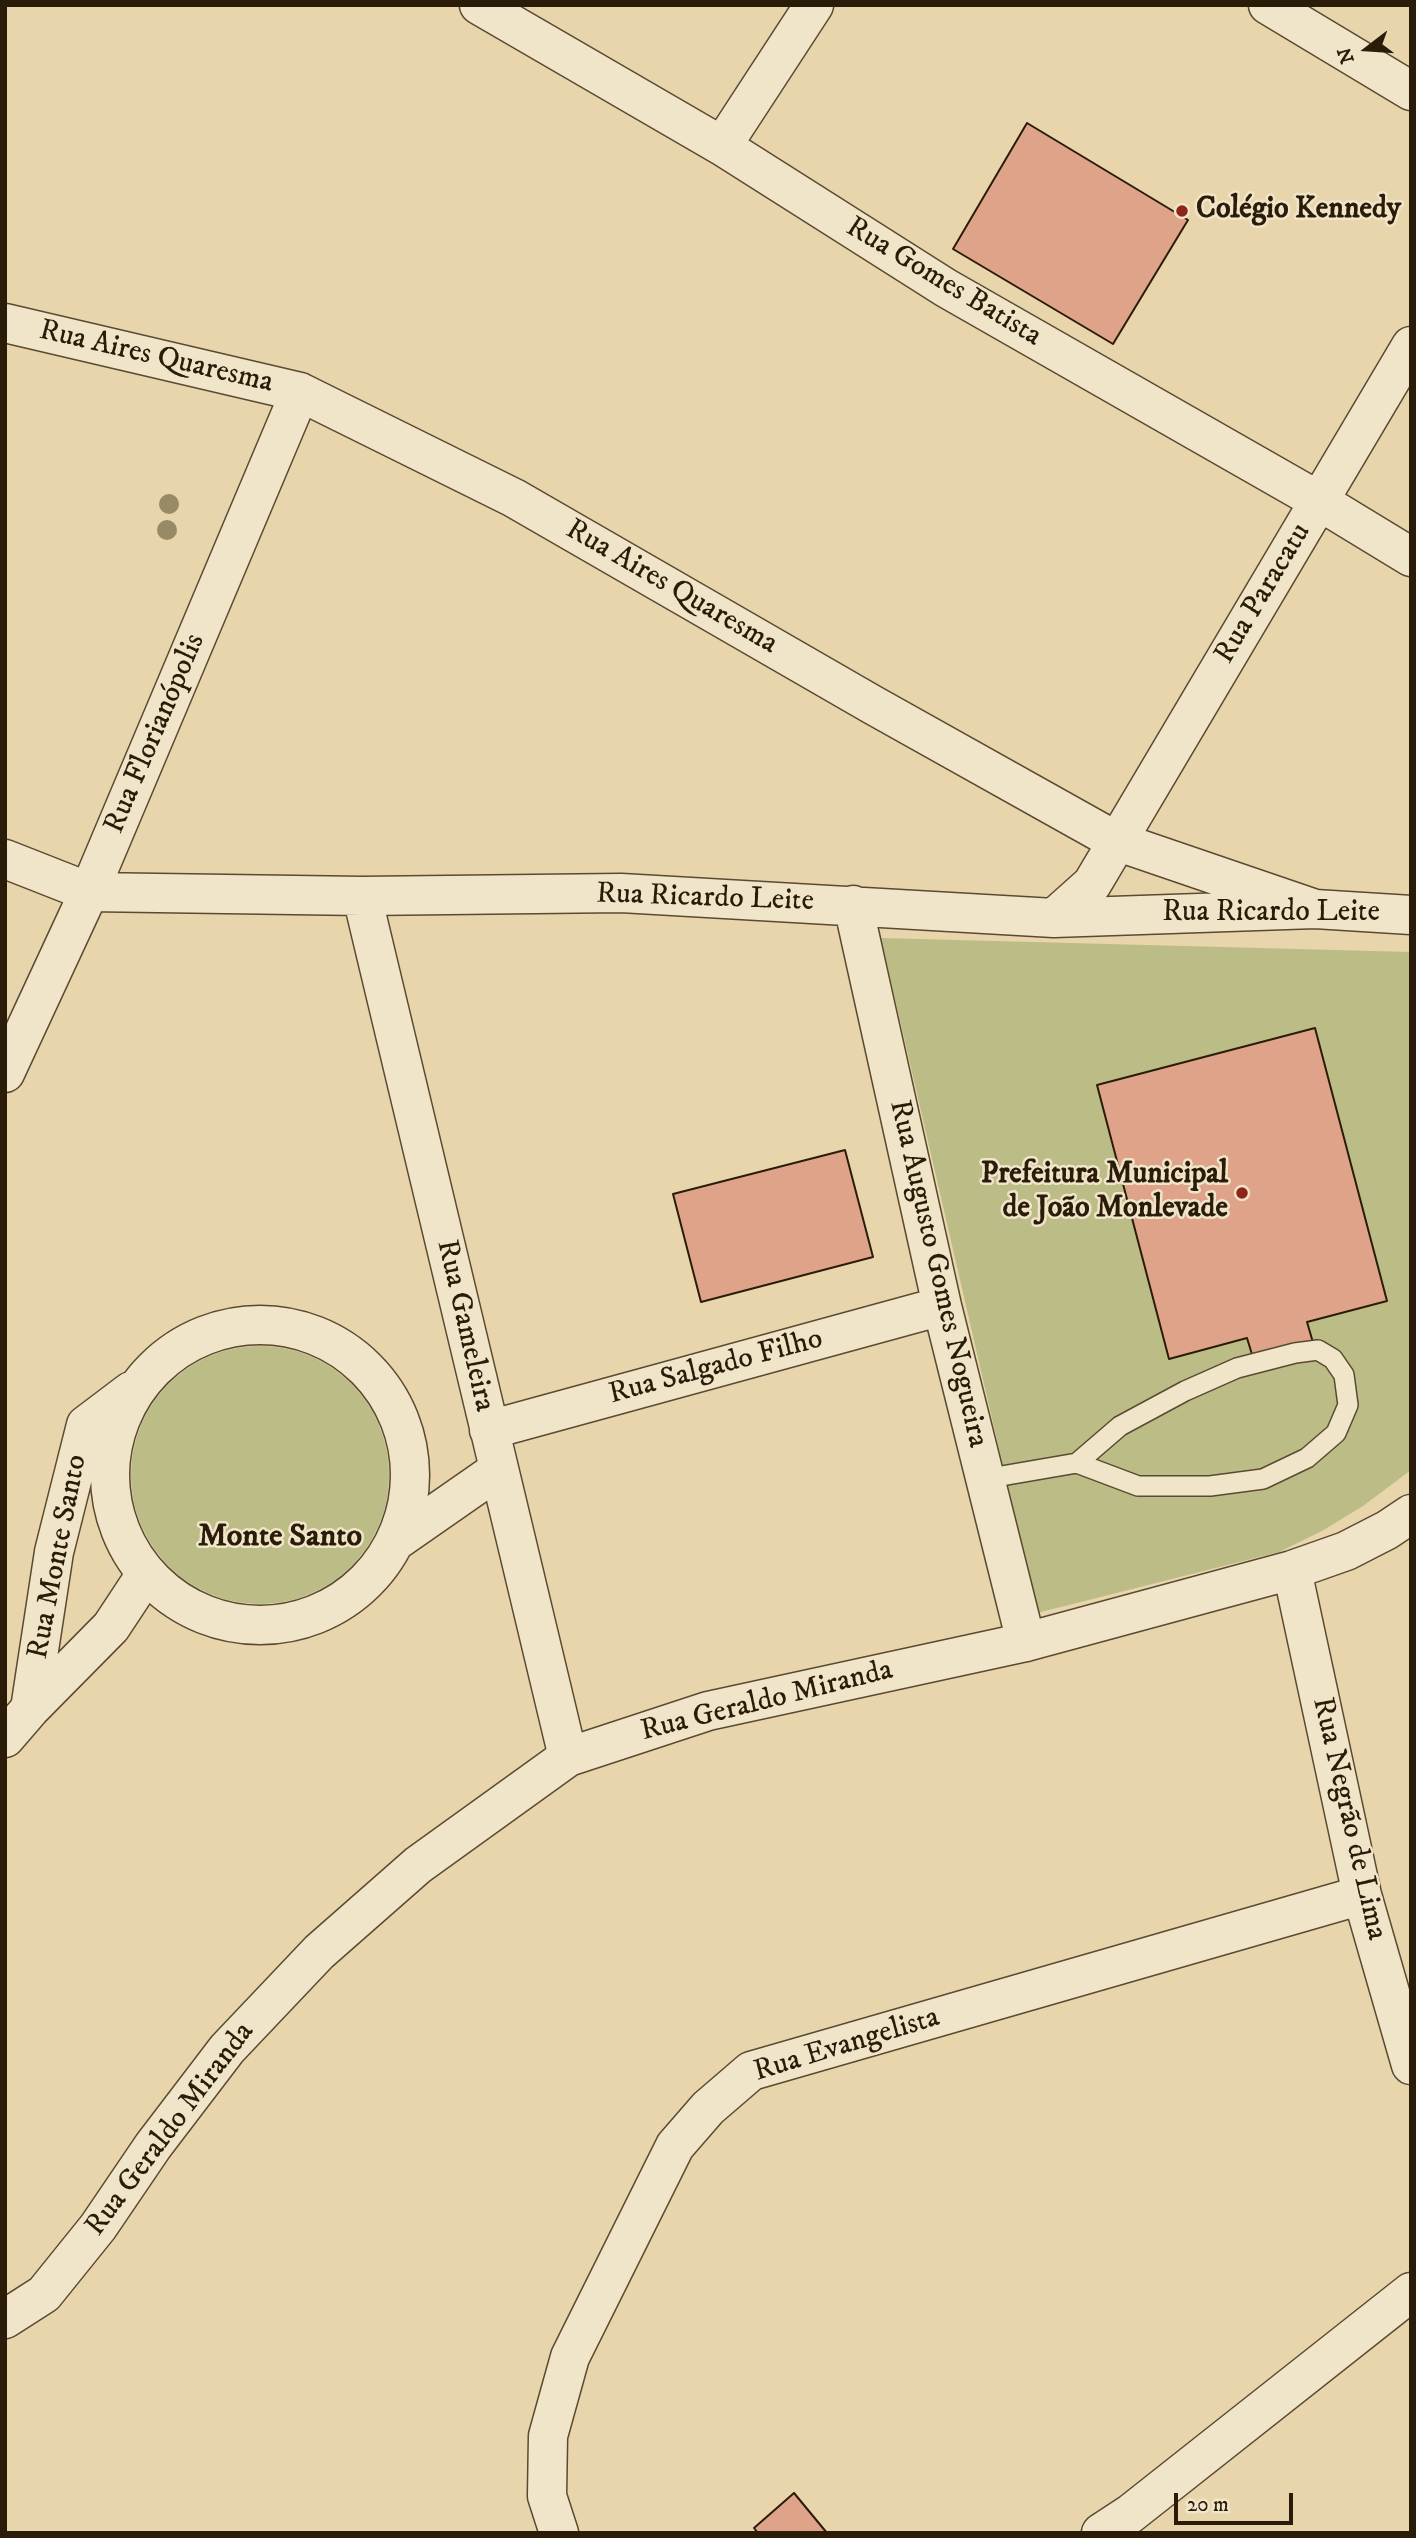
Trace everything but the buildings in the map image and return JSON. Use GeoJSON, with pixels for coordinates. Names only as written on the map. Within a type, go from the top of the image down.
{"type":"FeatureCollection","features":[{"type":"Feature","properties":{"kind":"street","name":"Rua Gomes Batista"},"geometry":{"type":"LineString","coordinates":[[479,5],[722,145],[946,288],[1319,501],[1411,557]]}},
{"type":"Feature","properties":{"kind":"street"},"geometry":{"type":"LineString","coordinates":[[722,145],[814,5]]}},
{"type":"Feature","properties":{"kind":"street"},"geometry":{"type":"LineString","coordinates":[[1268,5],[1411,90]]}},
{"type":"Feature","properties":{"kind":"street","name":"Rua Aires Quaresma"},"geometry":{"type":"LineString","coordinates":[[5,323],[300,392],[514,498],[873,705],[1116,841],[1315,909]]}},
{"type":"Feature","properties":{"kind":"street","name":"Rua Paracatu"},"geometry":{"type":"LineString","coordinates":[[1054,918],[1091,884],[1411,346]]}},
{"type":"Feature","properties":{"kind":"street","name":"Rua Florianópolis"},"geometry":{"type":"LineString","coordinates":[[5,1073],[89,892],[300,392]]}},
{"type":"Feature","properties":{"kind":"street","name":"Rua Ricardo Leite"},"geometry":{"type":"LineString","coordinates":[[5,859],[89,892],[362,896],[621,893],[1054,918],[1315,909],[1411,915]]}},
{"type":"Feature","properties":{"kind":"street","name":"Rua Gameleira"},"geometry":{"type":"LineString","coordinates":[[362,896],[568,1757]]}},
{"type":"Feature","properties":{"kind":"street","name":"Rua Augusto Gomes Nogueira"},"geometry":{"type":"LineString","coordinates":[[853,905],[942,1306],[1026,1642]]}},
{"type":"Feature","properties":{"kind":"street","name":"Rua Salgado Filho"},"geometry":{"type":"LineString","coordinates":[[489,1430],[942,1306]]}},
{"type":"Feature","properties":{"kind":"street"},"geometry":{"type":"LineString","coordinates":[[264,1323],[314,1334],[357,1359],[389,1397],[408,1443],[410,1493],[396,1541],[368,1582],[328,1611],[281,1626],[231,1624],[184,1606],[146,1574],[120,1532],[109,1483],[115,1433],[136,1388],[171,1352],[215,1330],[264,1323]]}},
{"type":"Feature","properties":{"kind":"street","name":"Rua Monte Santo"},"geometry":{"type":"LineString","coordinates":[[30,1709],[54,1552],[86,1424],[136,1388]]}},
{"type":"Feature","properties":{"kind":"street"},"geometry":{"type":"LineString","coordinates":[[396,1541],[498,1470]]}},
{"type":"Feature","properties":{"kind":"street","name":"Rua Geraldo Miranda"},"geometry":{"type":"LineString","coordinates":[[5,2319],[44,2294],[98,2227],[153,2146],[227,2049],[319,1952],[418,1865],[568,1757],[708,1711],[1026,1642],[1292,1570],[1346,1551],[1411,1514]]}},
{"type":"Feature","properties":{"kind":"street","name":"Rua Negrão de Lima"},"geometry":{"type":"LineString","coordinates":[[1292,1570],[1362,1895],[1411,2065]]}},
{"type":"Feature","properties":{"kind":"street","name":"Rua Monte Santo"},"geometry":{"type":"LineString","coordinates":[[5,1738],[111,1627],[146,1574]]}},
{"type":"Feature","properties":{"kind":"street","name":"Rua Evangelista"},"geometry":{"type":"LineString","coordinates":[[559,2533],[547,2496],[548,2436],[570,2357],[675,2147],[708,2108],[751,2071],[1362,1895]]}},
{"type":"Feature","properties":{"kind":"street"},"geometry":{"type":"LineString","coordinates":[[1125,2526],[1411,2292]]}},
{"type":"Feature","properties":{"kind":"lane"},"geometry":{"type":"LineString","coordinates":[[984,1479],[1077,1463],[1138,1486],[1210,1486],[1263,1479],[1307,1458],[1336,1433],[1348,1405],[1344,1375],[1333,1359],[1318,1350],[1237,1368],[1185,1391],[1120,1426],[1077,1463]]}},
{"type":"Feature","properties":{"kind":"green space"},"geometry":{"type":"Polygon","coordinates":[[[881,938],[1411,952],[1411,1470],[1363,1506],[1322,1531],[1279,1552],[1037,1613],[881,938]]]}},
{"type":"Feature","properties":{"kind":"green space"},"geometry":{"type":"Polygon","coordinates":[[[247,1346],[273,1346],[298,1351],[321,1361],[342,1375],[360,1393],[374,1414],[384,1437],[389,1475],[384,1513],[374,1536],[360,1557],[342,1575],[321,1589],[298,1599],[273,1604],[247,1604],[222,1599],[199,1589],[178,1575],[160,1557],[146,1536],[136,1513],[131,1488],[131,1462],[136,1437],[146,1414],[160,1393],[178,1375],[199,1361],[222,1351],[247,1346]]]}},
{"type":"Feature","properties":{"kind":"place","name":"Colégio Kennedy"},"geometry":{"type":"Point","coordinates":[1182,211]}},
{"type":"Feature","properties":{"kind":"place","name":"Prefeitura Municipal de João Monlevade"},"geometry":{"type":"Point","coordinates":[1242,1193]}},
{"type":"Feature","properties":{"kind":"district","name":"Monte Santo"},"geometry":{"type":"Point","coordinates":[280,1538]}}]}
